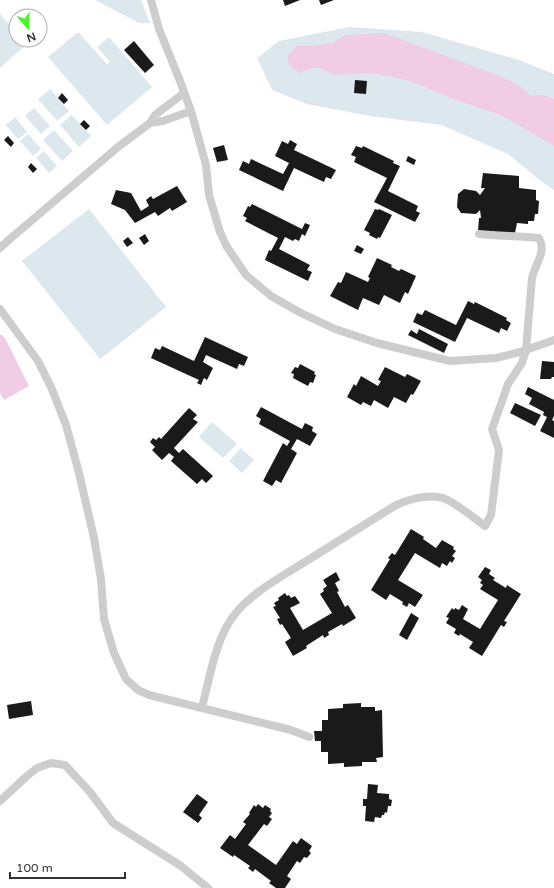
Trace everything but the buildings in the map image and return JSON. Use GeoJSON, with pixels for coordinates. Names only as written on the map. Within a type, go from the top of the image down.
{"type":"FeatureCollection","features":[{"type":"Feature","properties":{"kind":"street"},"geometry":{"type":"LineString","coordinates":[[151,0],[159,29],[191,111],[206,165],[209,195],[220,232],[227,247],[246,275],[271,296],[301,313],[335,329],[377,343],[450,361],[496,358],[526,350],[554,340]]}},
{"type":"Feature","properties":{"kind":"street"},"geometry":{"type":"LineString","coordinates":[[0,248],[118,147],[150,123],[155,115],[184,93]]}},
{"type":"Feature","properties":{"kind":"street"},"geometry":{"type":"LineString","coordinates":[[150,123],[163,121],[191,111]]}},
{"type":"Feature","properties":{"kind":"street"},"geometry":{"type":"LineString","coordinates":[[202,707],[219,646],[227,626],[246,601],[292,570],[396,505],[423,497],[443,498],[485,526],[491,515],[499,450],[492,429],[508,384],[522,363],[526,350],[532,278],[534,269],[542,252],[542,244],[538,238],[519,236],[502,237],[479,234]]}},
{"type":"Feature","properties":{"kind":"street"},"geometry":{"type":"LineString","coordinates":[[0,309],[38,361],[51,387],[66,424],[94,538],[104,619],[114,653],[126,679],[138,690],[149,695],[291,730],[309,737]]}},
{"type":"Feature","properties":{"kind":"street"},"geometry":{"type":"LineString","coordinates":[[0,801],[37,768],[52,763],[65,765],[72,770],[90,792],[113,824],[181,866],[208,888]]}},
{"type":"Feature","properties":{"kind":"shaded area"},"geometry":{"type":"Polygon","coordinates":[[[95,0],[141,0],[150,23],[139,23],[95,0]]]}},
{"type":"Feature","properties":{"kind":"shaded area"},"geometry":{"type":"Polygon","coordinates":[[[0,14],[8,23],[8,48],[22,48],[0,68],[0,14]]]}},
{"type":"Feature","properties":{"kind":"shaded area"},"geometry":{"type":"Polygon","coordinates":[[[349,27],[422,32],[519,60],[554,74],[554,190],[508,154],[441,125],[370,116],[307,104],[272,90],[257,58],[279,41],[349,27]]]}},
{"type":"Feature","properties":{"kind":"shaded area"},"geometry":{"type":"Polygon","coordinates":[[[78,32],[107,64],[110,62],[97,47],[109,37],[152,87],[107,125],[48,57],[78,32]]]}},
{"type":"Feature","properties":{"kind":"shaded area"},"geometry":{"type":"Polygon","coordinates":[[[384,33],[502,77],[517,84],[531,96],[544,95],[554,99],[554,146],[503,116],[461,102],[410,81],[373,73],[332,75],[320,68],[309,69],[300,73],[289,66],[288,55],[297,46],[313,46],[332,43],[345,35],[384,33]]]}},
{"type":"Feature","properties":{"kind":"shaded area"},"geometry":{"type":"Polygon","coordinates":[[[50,89],[69,111],[57,121],[38,99],[50,89]]]}},
{"type":"Feature","properties":{"kind":"shaded area"},"geometry":{"type":"Polygon","coordinates":[[[34,108],[50,126],[41,134],[25,116],[34,108]]]}},
{"type":"Feature","properties":{"kind":"shaded area"},"geometry":{"type":"Polygon","coordinates":[[[72,115],[91,136],[79,147],[60,125],[72,115]]]}},
{"type":"Feature","properties":{"kind":"shaded area"},"geometry":{"type":"Polygon","coordinates":[[[15,117],[27,132],[18,139],[6,125],[15,117]]]}},
{"type":"Feature","properties":{"kind":"shaded area"},"geometry":{"type":"Polygon","coordinates":[[[54,130],[73,151],[62,161],[43,140],[54,130]]]}},
{"type":"Feature","properties":{"kind":"shaded area"},"geometry":{"type":"Polygon","coordinates":[[[28,134],[41,149],[33,156],[20,141],[28,134]]]}},
{"type":"Feature","properties":{"kind":"shaded area"},"geometry":{"type":"Polygon","coordinates":[[[44,151],[57,166],[49,173],[36,158],[44,151]]]}},
{"type":"Feature","properties":{"kind":"shaded area"},"geometry":{"type":"Polygon","coordinates":[[[89,209],[166,307],[100,359],[22,261],[89,209]]]}},
{"type":"Feature","properties":{"kind":"shaded area"},"geometry":{"type":"Polygon","coordinates":[[[0,334],[5,338],[29,386],[4,400],[0,393],[0,334]]]}},
{"type":"Feature","properties":{"kind":"shaded area"},"geometry":{"type":"Polygon","coordinates":[[[212,422],[237,444],[223,458],[199,437],[212,422]]]}},
{"type":"Feature","properties":{"kind":"shaded area"},"geometry":{"type":"Polygon","coordinates":[[[241,448],[254,460],[242,473],[229,461],[241,448]]]}}]}
